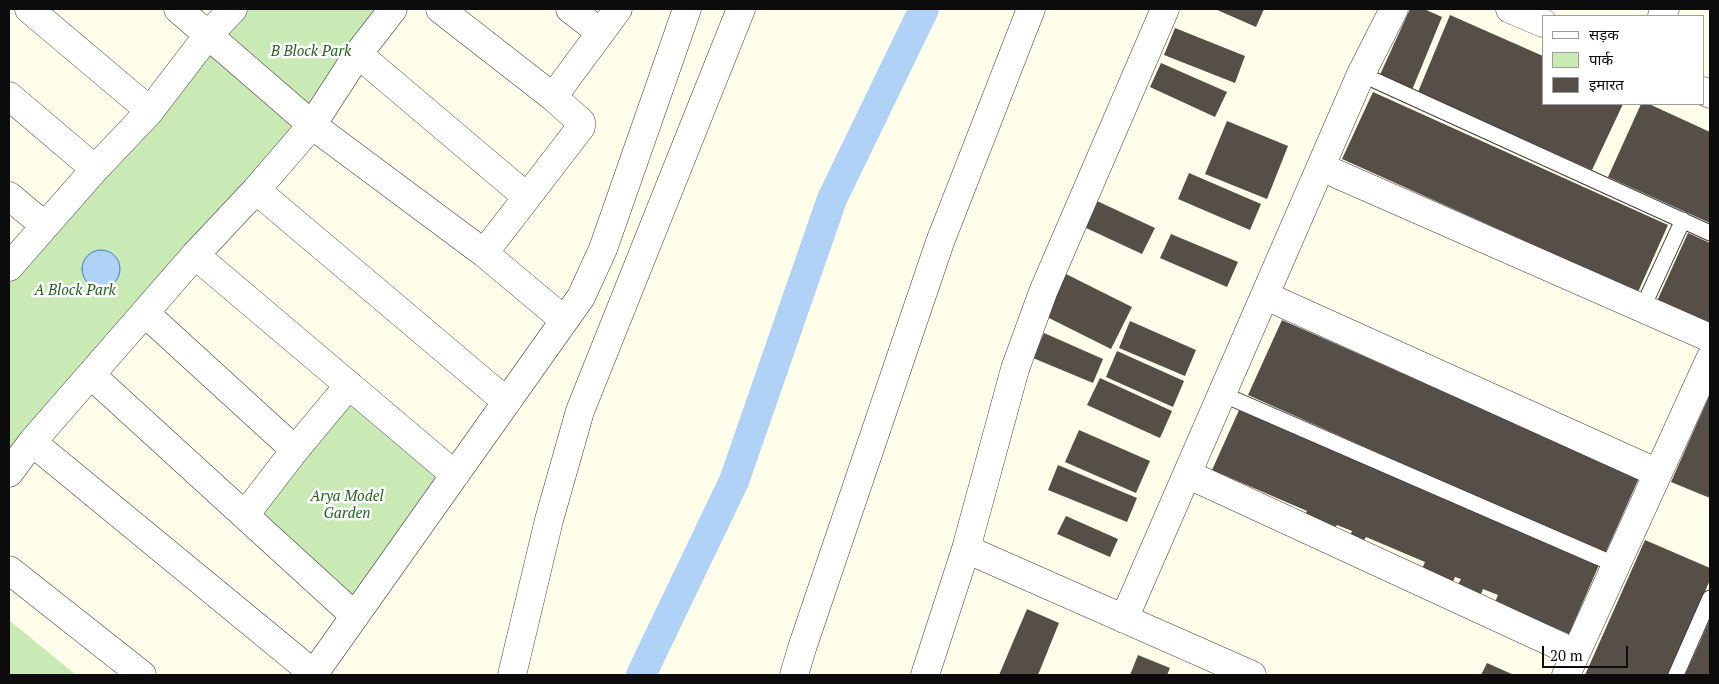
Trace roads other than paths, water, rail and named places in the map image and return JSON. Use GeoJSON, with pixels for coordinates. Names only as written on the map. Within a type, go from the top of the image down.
{"type":"FeatureCollection","features":[{"type":"Feature","properties":{"kind":"street"},"geometry":{"type":"LineString","coordinates":[[29,9],[150,111]]}},
{"type":"Feature","properties":{"kind":"street"},"geometry":{"type":"LineString","coordinates":[[178,9],[312,124],[484,253],[564,320]]}},
{"type":"Feature","properties":{"kind":"street"},"geometry":{"type":"LineString","coordinates":[[9,267],[95,169],[150,111],[208,36],[233,9]]}},
{"type":"Feature","properties":{"kind":"street"},"geometry":{"type":"LineString","coordinates":[[9,473],[32,442],[195,255],[256,190],[312,124],[358,54],[393,9]]}},
{"type":"Feature","properties":{"kind":"street"},"geometry":{"type":"LineString","coordinates":[[440,9],[553,97],[582,125],[484,253]]}},
{"type":"Feature","properties":{"kind":"street"},"geometry":{"type":"LineString","coordinates":[[570,9],[600,32]]}},
{"type":"Feature","properties":{"kind":"street"},"geometry":{"type":"LineString","coordinates":[[553,97],[618,9]]}},
{"type":"Feature","properties":{"kind":"street"},"geometry":{"type":"LineString","coordinates":[[32,442],[314,675],[581,297],[603,249],[687,9]]}},
{"type":"Feature","properties":{"kind":"street"},"geometry":{"type":"LineString","coordinates":[[512,675],[549,520],[580,411],[741,9]]}},
{"type":"Feature","properties":{"kind":"street"},"geometry":{"type":"LineString","coordinates":[[794,675],[940,242],[1031,9]]}},
{"type":"Feature","properties":{"kind":"street"},"geometry":{"type":"LineString","coordinates":[[925,675],[966,549],[1015,369],[1043,292],[1165,9]]}},
{"type":"Feature","properties":{"kind":"street"},"geometry":{"type":"LineString","coordinates":[[1124,619],[1361,74],[1394,9]]}},
{"type":"Feature","properties":{"kind":"street"},"geometry":{"type":"LineString","coordinates":[[1510,9],[1541,17]]}},
{"type":"Feature","properties":{"kind":"street"},"geometry":{"type":"LineString","coordinates":[[358,54],[527,197]]}},
{"type":"Feature","properties":{"kind":"street"},"geometry":{"type":"LineString","coordinates":[[9,96],[95,169]]}},
{"type":"Feature","properties":{"kind":"street"},"geometry":{"type":"LineString","coordinates":[[1321,166],[1710,338]]}},
{"type":"Feature","properties":{"kind":"street"},"geometry":{"type":"LineString","coordinates":[[256,190],[506,402]]}},
{"type":"Feature","properties":{"kind":"street"},"geometry":{"type":"LineString","coordinates":[[9,196],[45,226]]}},
{"type":"Feature","properties":{"kind":"street"},"geometry":{"type":"LineString","coordinates":[[195,255],[455,475]]}},
{"type":"Feature","properties":{"kind":"street"},"geometry":{"type":"LineString","coordinates":[[1266,296],[1658,473]]}},
{"type":"Feature","properties":{"kind":"street"},"geometry":{"type":"LineString","coordinates":[[145,313],[295,450]]}},
{"type":"Feature","properties":{"kind":"street"},"geometry":{"type":"LineString","coordinates":[[1187,474],[1570,664],[1710,359]]}},
{"type":"Feature","properties":{"kind":"street"},"geometry":{"type":"LineString","coordinates":[[91,375],[355,616]]}},
{"type":"Feature","properties":{"kind":"street"},"geometry":{"type":"LineString","coordinates":[[245,515],[348,384]]}},
{"type":"Feature","properties":{"kind":"street"},"geometry":{"type":"LineString","coordinates":[[966,549],[1252,675]]}},
{"type":"Feature","properties":{"kind":"street"},"geometry":{"type":"LineString","coordinates":[[9,570],[142,675]]}},
{"type":"Feature","properties":{"kind":"lane"},"geometry":{"type":"LineString","coordinates":[[1361,74],[1710,232]]}},
{"type":"Feature","properties":{"kind":"lane"},"geometry":{"type":"LineString","coordinates":[[1642,309],[1683,220]]}},
{"type":"Feature","properties":{"kind":"lane"},"geometry":{"type":"LineString","coordinates":[[1222,394],[1616,565]]}},
{"type":"Feature","properties":{"kind":"lane"},"geometry":{"type":"LineString","coordinates":[[1676,675],[1710,598]]}},
{"type":"Feature","properties":{"kind":"water"},"geometry":{"type":"Polygon","coordinates":[[[101,250],[115,255],[120,269],[115,283],[101,288],[87,283],[82,269],[87,255],[101,250]]]}},
{"type":"Feature","properties":{"kind":"waterway"},"geometry":{"type":"LineString","coordinates":[[641,675],[734,481],[832,199],[924,9]]}},
{"type":"Feature","properties":{"kind":"park label","name":"B Block Park"},"geometry":{"type":"Point","coordinates":[311,52]}},
{"type":"Feature","properties":{"kind":"park label","name":"A Block Park"},"geometry":{"type":"Point","coordinates":[75,291]}},
{"type":"Feature","properties":{"kind":"park label","name":"Arya Model Garden"},"geometry":{"type":"Point","coordinates":[347,506]}}]}
